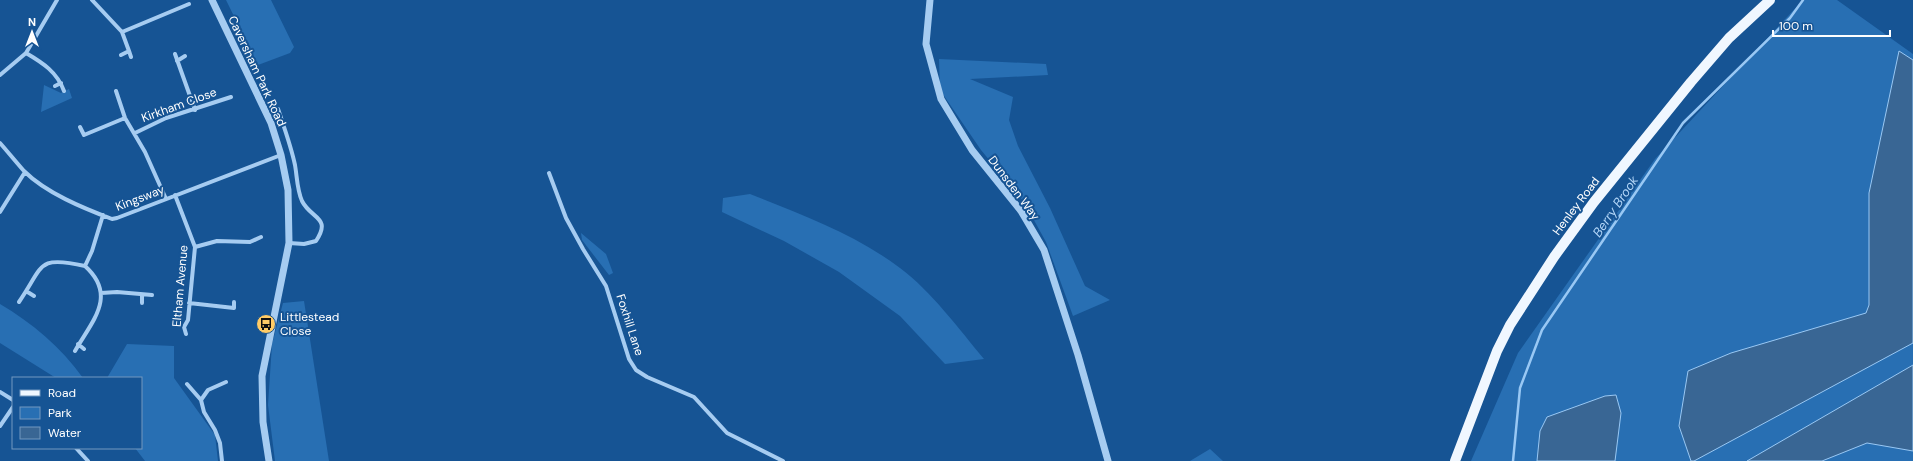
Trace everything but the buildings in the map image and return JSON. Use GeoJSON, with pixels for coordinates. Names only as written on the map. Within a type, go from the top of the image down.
{"type":"FeatureCollection","features":[{"type":"Feature","properties":{"kind":"main road","name":"Henley Road"},"geometry":{"type":"LineString","coordinates":[[1455,461],[1497,351],[1510,325],[1554,257],[1594,202],[1691,82],[1729,38],[1770,0]]}},
{"type":"Feature","properties":{"kind":"street"},"geometry":{"type":"LineString","coordinates":[[0,75],[26,53],[57,0]]}},
{"type":"Feature","properties":{"kind":"street"},"geometry":{"type":"LineString","coordinates":[[92,0],[122,32],[131,57]]}},
{"type":"Feature","properties":{"kind":"street","name":"Caversham Park Road"},"geometry":{"type":"LineString","coordinates":[[212,0],[271,123],[281,155],[288,190],[289,243],[262,376],[263,422],[268,461]]}},
{"type":"Feature","properties":{"kind":"street","name":"Dunsden Way"},"geometry":{"type":"LineString","coordinates":[[930,0],[926,44],[942,99],[972,150],[1021,211],[1044,250],[1076,348],[1108,461]]}},
{"type":"Feature","properties":{"kind":"street"},"geometry":{"type":"LineString","coordinates":[[122,32],[189,4]]}},
{"type":"Feature","properties":{"kind":"street"},"geometry":{"type":"LineString","coordinates":[[121,54],[129,51]]}},
{"type":"Feature","properties":{"kind":"street"},"geometry":{"type":"LineString","coordinates":[[26,53],[50,68],[61,83],[64,91]]}},
{"type":"Feature","properties":{"kind":"street"},"geometry":{"type":"LineString","coordinates":[[175,54],[194,110]]}},
{"type":"Feature","properties":{"kind":"street"},"geometry":{"type":"LineString","coordinates":[[178,61],[185,56]]}},
{"type":"Feature","properties":{"kind":"street"},"geometry":{"type":"LineString","coordinates":[[55,86],[61,83]]}},
{"type":"Feature","properties":{"kind":"street"},"geometry":{"type":"LineString","coordinates":[[116,91],[125,118],[145,152],[166,199]]}},
{"type":"Feature","properties":{"kind":"street","name":"Kirkham Close"},"geometry":{"type":"LineString","coordinates":[[135,133],[166,118],[231,97]]}},
{"type":"Feature","properties":{"kind":"street"},"geometry":{"type":"LineString","coordinates":[[278,109],[282,114],[303,201],[321,220],[322,226],[322,232],[316,241],[304,244],[289,243]]}},
{"type":"Feature","properties":{"kind":"street"},"geometry":{"type":"LineString","coordinates":[[80,127],[82,136],[125,118]]}},
{"type":"Feature","properties":{"kind":"street","name":"Kingsway"},"geometry":{"type":"LineString","coordinates":[[0,143],[25,172],[35,180],[71,202],[112,219],[281,155]]}},
{"type":"Feature","properties":{"kind":"street"},"geometry":{"type":"LineString","coordinates":[[0,212],[25,172]]}},
{"type":"Feature","properties":{"kind":"street","name":"Foxhill Lane"},"geometry":{"type":"LineString","coordinates":[[550,173],[566,218],[606,286],[629,359],[636,370],[647,377],[694,397],[727,433],[782,461]]}},
{"type":"Feature","properties":{"kind":"street","name":"Eltham Avenue"},"geometry":{"type":"LineString","coordinates":[[176,195],[195,247],[188,320],[184,327],[186,334]]}},
{"type":"Feature","properties":{"kind":"street"},"geometry":{"type":"LineString","coordinates":[[85,266],[92,251],[103,215]]}},
{"type":"Feature","properties":{"kind":"street"},"geometry":{"type":"LineString","coordinates":[[195,247],[217,241],[250,242],[261,237]]}},
{"type":"Feature","properties":{"kind":"street"},"geometry":{"type":"LineString","coordinates":[[19,302],[41,266],[49,262],[70,262],[85,266],[92,272],[101,293],[101,306],[75,351]]}},
{"type":"Feature","properties":{"kind":"street"},"geometry":{"type":"LineString","coordinates":[[26,291],[34,296]]}},
{"type":"Feature","properties":{"kind":"street"},"geometry":{"type":"LineString","coordinates":[[101,293],[117,292],[152,295]]}},
{"type":"Feature","properties":{"kind":"street"},"geometry":{"type":"LineString","coordinates":[[142,295],[142,303]]}},
{"type":"Feature","properties":{"kind":"street"},"geometry":{"type":"LineString","coordinates":[[189,304],[234,310],[234,302]]}},
{"type":"Feature","properties":{"kind":"street"},"geometry":{"type":"LineString","coordinates":[[78,344],[84,349]]}},
{"type":"Feature","properties":{"kind":"street"},"geometry":{"type":"LineString","coordinates":[[201,400],[208,390],[226,382]]}},
{"type":"Feature","properties":{"kind":"street"},"geometry":{"type":"LineString","coordinates":[[187,384],[201,400],[204,412],[220,443],[222,461]]}},
{"type":"Feature","properties":{"kind":"street"},"geometry":{"type":"LineString","coordinates":[[0,392],[12,399]]}},
{"type":"Feature","properties":{"kind":"street"},"geometry":{"type":"LineString","coordinates":[[0,426],[12,408]]}},
{"type":"Feature","properties":{"kind":"street"},"geometry":{"type":"LineString","coordinates":[[77,449],[88,461]]}},
{"type":"Feature","properties":{"kind":"green space"},"geometry":{"type":"Polygon","coordinates":[[[226,0],[271,0],[294,47],[290,53],[258,65],[226,0]]]}},
{"type":"Feature","properties":{"kind":"green space"},"geometry":{"type":"Polygon","coordinates":[[[1803,0],[1837,0],[1913,54],[1913,461],[1471,461],[1518,353],[1655,159],[1803,0]]]}},
{"type":"Feature","properties":{"kind":"green space"},"geometry":{"type":"Polygon","coordinates":[[[939,59],[1046,64],[1048,75],[970,79],[1013,97],[1009,120],[1018,146],[1050,208],[1085,286],[1110,300],[1073,316],[1046,242],[1024,202],[981,150],[940,90],[939,59]]]}},
{"type":"Feature","properties":{"kind":"green space"},"geometry":{"type":"Polygon","coordinates":[[[44,85],[61,93],[69,89],[72,98],[41,112],[44,85]]]}},
{"type":"Feature","properties":{"kind":"green space"},"geometry":{"type":"Polygon","coordinates":[[[750,194],[828,226],[883,256],[911,277],[934,299],[984,359],[945,364],[900,316],[839,272],[784,241],[722,212],[723,198],[750,194]]]}},
{"type":"Feature","properties":{"kind":"green space"},"geometry":{"type":"Polygon","coordinates":[[[581,233],[606,254],[613,273],[609,275],[582,240],[581,233]]]}},
{"type":"Feature","properties":{"kind":"green space"},"geometry":{"type":"Polygon","coordinates":[[[304,301],[329,461],[275,461],[268,405],[272,344],[283,303],[304,301]]]}},
{"type":"Feature","properties":{"kind":"green space"},"geometry":{"type":"Polygon","coordinates":[[[0,304],[45,336],[56,346],[82,377],[54,377],[0,343],[0,304]]]}},
{"type":"Feature","properties":{"kind":"green space"},"geometry":{"type":"Polygon","coordinates":[[[127,344],[174,346],[174,378],[215,435],[218,461],[145,461],[136,449],[142,449],[142,377],[108,377],[127,344]]]}},
{"type":"Feature","properties":{"kind":"green space"},"geometry":{"type":"Polygon","coordinates":[[[1210,449],[1223,461],[1190,461],[1210,449]]]}},
{"type":"Feature","properties":{"kind":"water"},"geometry":{"type":"Polygon","coordinates":[[[1899,51],[1913,60],[1913,343],[1694,461],[1691,461],[1679,426],[1688,371],[1731,353],[1866,313],[1869,305],[1869,193],[1899,51]]]}},
{"type":"Feature","properties":{"kind":"water"},"geometry":{"type":"Polygon","coordinates":[[[1913,365],[1913,451],[1867,443],[1822,461],[1747,461],[1913,365]]]}},
{"type":"Feature","properties":{"kind":"water"},"geometry":{"type":"Polygon","coordinates":[[[1616,395],[1621,413],[1615,461],[1537,461],[1540,431],[1547,417],[1605,396],[1616,395]]]}},
{"type":"Feature","properties":{"kind":"waterway","name":"Berry Brook"},"geometry":{"type":"LineString","coordinates":[[1513,461],[1520,388],[1542,330],[1683,123],[1790,18],[1803,0]]}},
{"type":"Feature","properties":{"kind":"place","name":"Littlestead Close"},"geometry":{"type":"Point","coordinates":[266,324]}}]}
